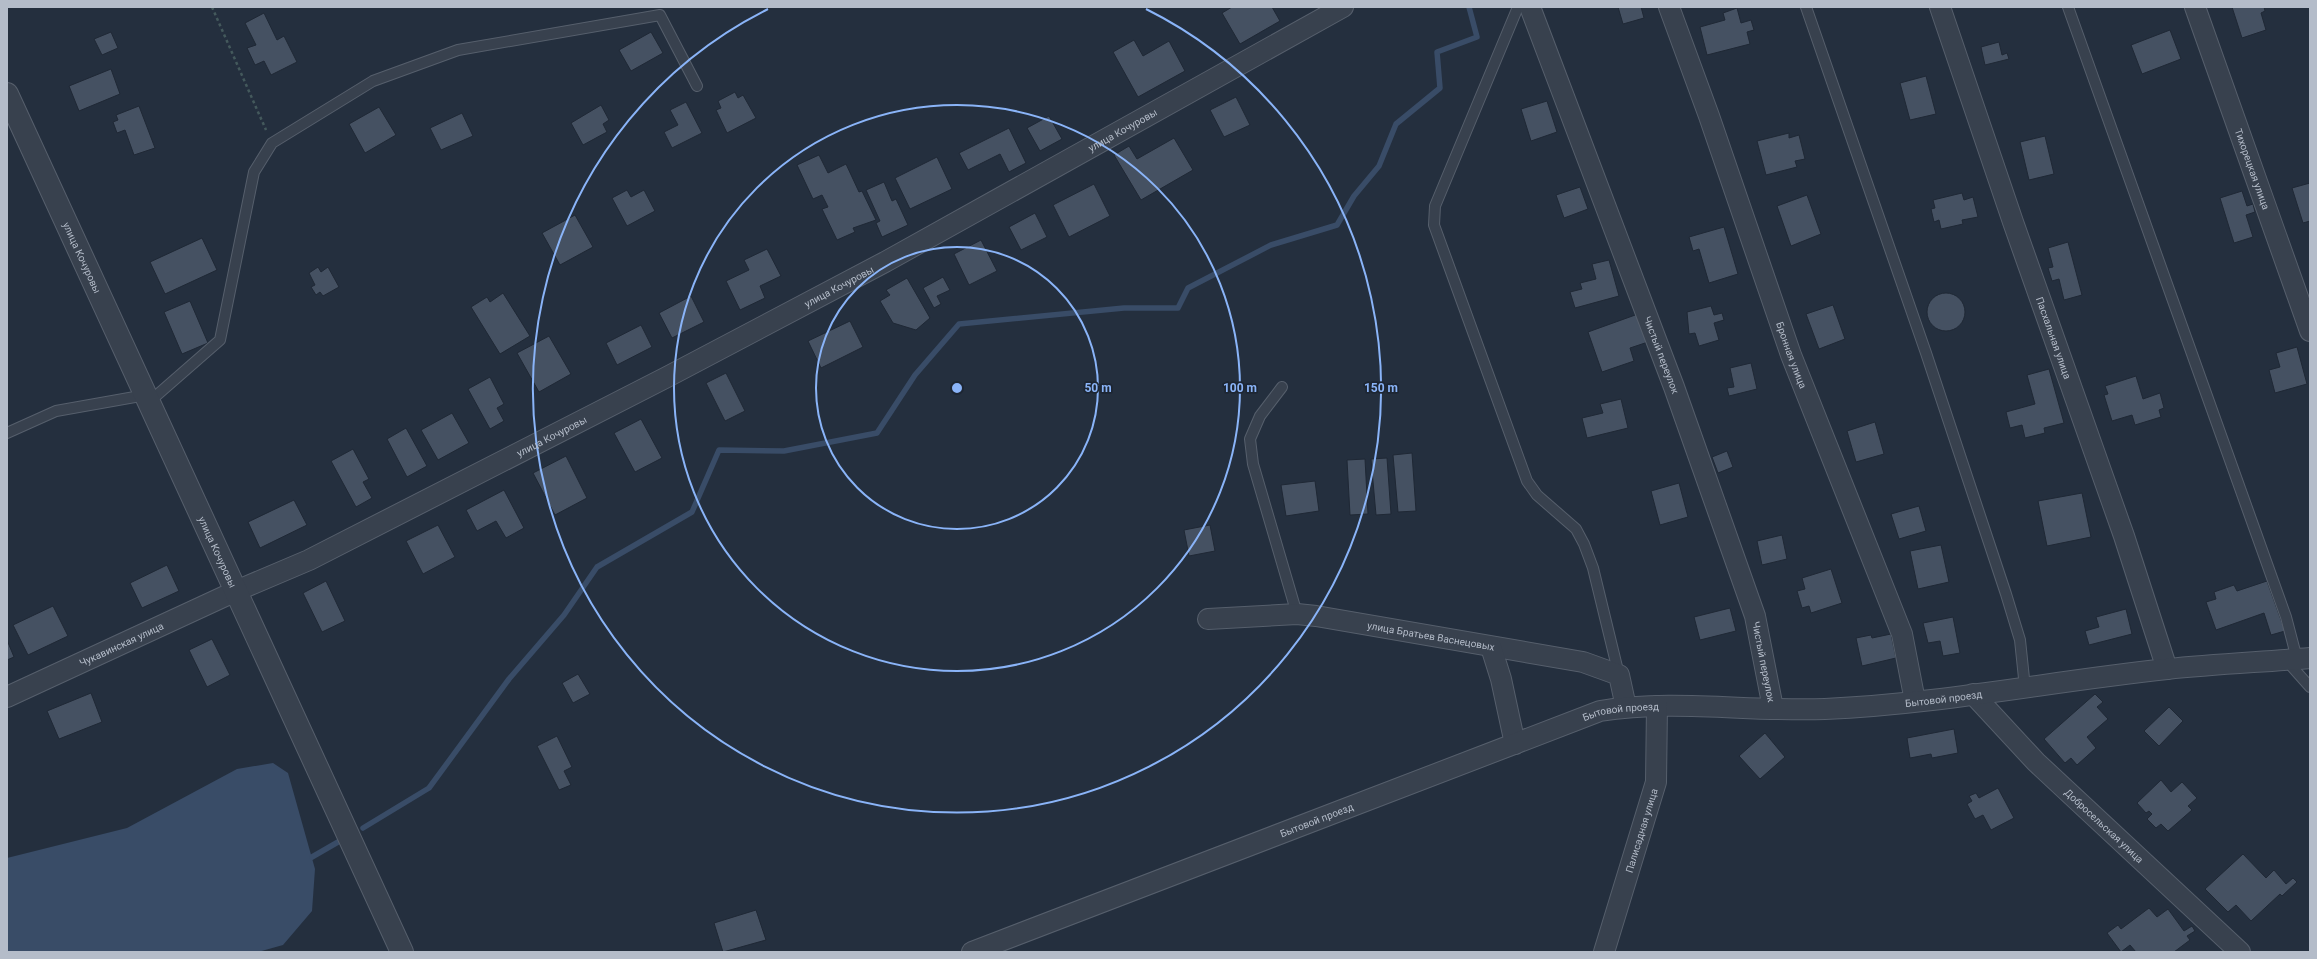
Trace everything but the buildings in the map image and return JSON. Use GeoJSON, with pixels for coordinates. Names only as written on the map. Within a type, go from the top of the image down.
{"type":"FeatureCollection","features":[{"type":"Feature","properties":{"kind":"street","name":"улица Кочуровы"},"geometry":{"type":"LineString","coordinates":[[7,94],[236,592],[309,560],[878,266],[1343,7]]}},
{"type":"Feature","properties":{"kind":"street","name":"Чистый переулок"},"geometry":{"type":"LineString","coordinates":[[1530,7],[1671,379],[1755,616],[1773,708]]}},
{"type":"Feature","properties":{"kind":"street","name":"Бронная улица"},"geometry":{"type":"LineString","coordinates":[[1669,7],[1712,123],[1791,355],[1902,634],[1915,701]]}},
{"type":"Feature","properties":{"kind":"street","name":"Пасхальная улица"},"geometry":{"type":"LineString","coordinates":[[1940,7],[2012,222],[2124,536],[2167,669]]}},
{"type":"Feature","properties":{"kind":"street","name":"Тихорецкая улица"},"geometry":{"type":"LineString","coordinates":[[2195,7],[2310,331]]}},
{"type":"Feature","properties":{"kind":"street","name":"Чукавинская улица"},"geometry":{"type":"LineString","coordinates":[[7,697],[236,592]]}},
{"type":"Feature","properties":{"kind":"street"},"geometry":{"type":"LineString","coordinates":[[236,592],[402,952]]}},
{"type":"Feature","properties":{"kind":"street","name":"улица Братьев Васнецовых"},"geometry":{"type":"LineString","coordinates":[[1208,619],[1297,614],[1583,662],[1619,676]]}},
{"type":"Feature","properties":{"kind":"street"},"geometry":{"type":"LineString","coordinates":[[1491,647],[1501,679],[1515,744]]}},
{"type":"Feature","properties":{"kind":"street","name":"Бытовой проезд"},"geometry":{"type":"LineString","coordinates":[[972,952],[1600,711],[1626,707],[1657,706],[1826,709],[1915,701],[2167,669],[2297,659]]}},
{"type":"Feature","properties":{"kind":"street"},"geometry":{"type":"LineString","coordinates":[[1619,676],[1626,707]]}},
{"type":"Feature","properties":{"kind":"street","name":"Добросельская улица"},"geometry":{"type":"LineString","coordinates":[[1973,694],[2036,762],[2240,952]]}},
{"type":"Feature","properties":{"kind":"street","name":"Палисадная улица"},"geometry":{"type":"LineString","coordinates":[[1604,952],[1656,782],[1657,706]]}},
{"type":"Feature","properties":{"kind":"lane"},"geometry":{"type":"LineString","coordinates":[[1518,7],[1435,206],[1434,225],[1527,481],[1537,495],[1576,529],[1584,544],[1593,568],[1619,676]]}},
{"type":"Feature","properties":{"kind":"lane"},"geometry":{"type":"LineString","coordinates":[[1806,7],[1926,353],[2006,594],[2020,640],[2025,688]]}},
{"type":"Feature","properties":{"kind":"lane"},"geometry":{"type":"LineString","coordinates":[[2068,7],[2286,617],[2297,659],[2310,687]]}},
{"type":"Feature","properties":{"kind":"lane"},"geometry":{"type":"LineString","coordinates":[[7,433],[56,411],[148,399],[220,340],[254,172],[272,143],[373,81],[458,50],[660,15],[697,86]]}},
{"type":"Feature","properties":{"kind":"lane"},"geometry":{"type":"LineString","coordinates":[[1282,387],[1260,416],[1250,439],[1253,464],[1297,614]]}},
{"type":"Feature","properties":{"kind":"path"},"geometry":{"type":"LineString","coordinates":[[212,7],[272,143]]}},
{"type":"Feature","properties":{"kind":"water"},"geometry":{"type":"Polygon","coordinates":[[[273,763],[288,773],[315,869],[312,911],[283,945],[258,952],[7,952],[7,858],[127,828],[237,769],[273,763]]]}},
{"type":"Feature","properties":{"kind":"waterway"},"geometry":{"type":"LineString","coordinates":[[363,828],[429,788],[509,679],[564,615],[597,567],[692,512],[719,450],[784,451],[877,433],[915,375],[959,324],[1124,308],[1178,308],[1188,288],[1271,245],[1337,225],[1354,196],[1379,166],[1396,124],[1440,88],[1437,52],[1477,37],[1469,7]]}},
{"type":"Feature","properties":{"kind":"waterway"},"geometry":{"type":"LineString","coordinates":[[312,857],[338,842]]}}]}
